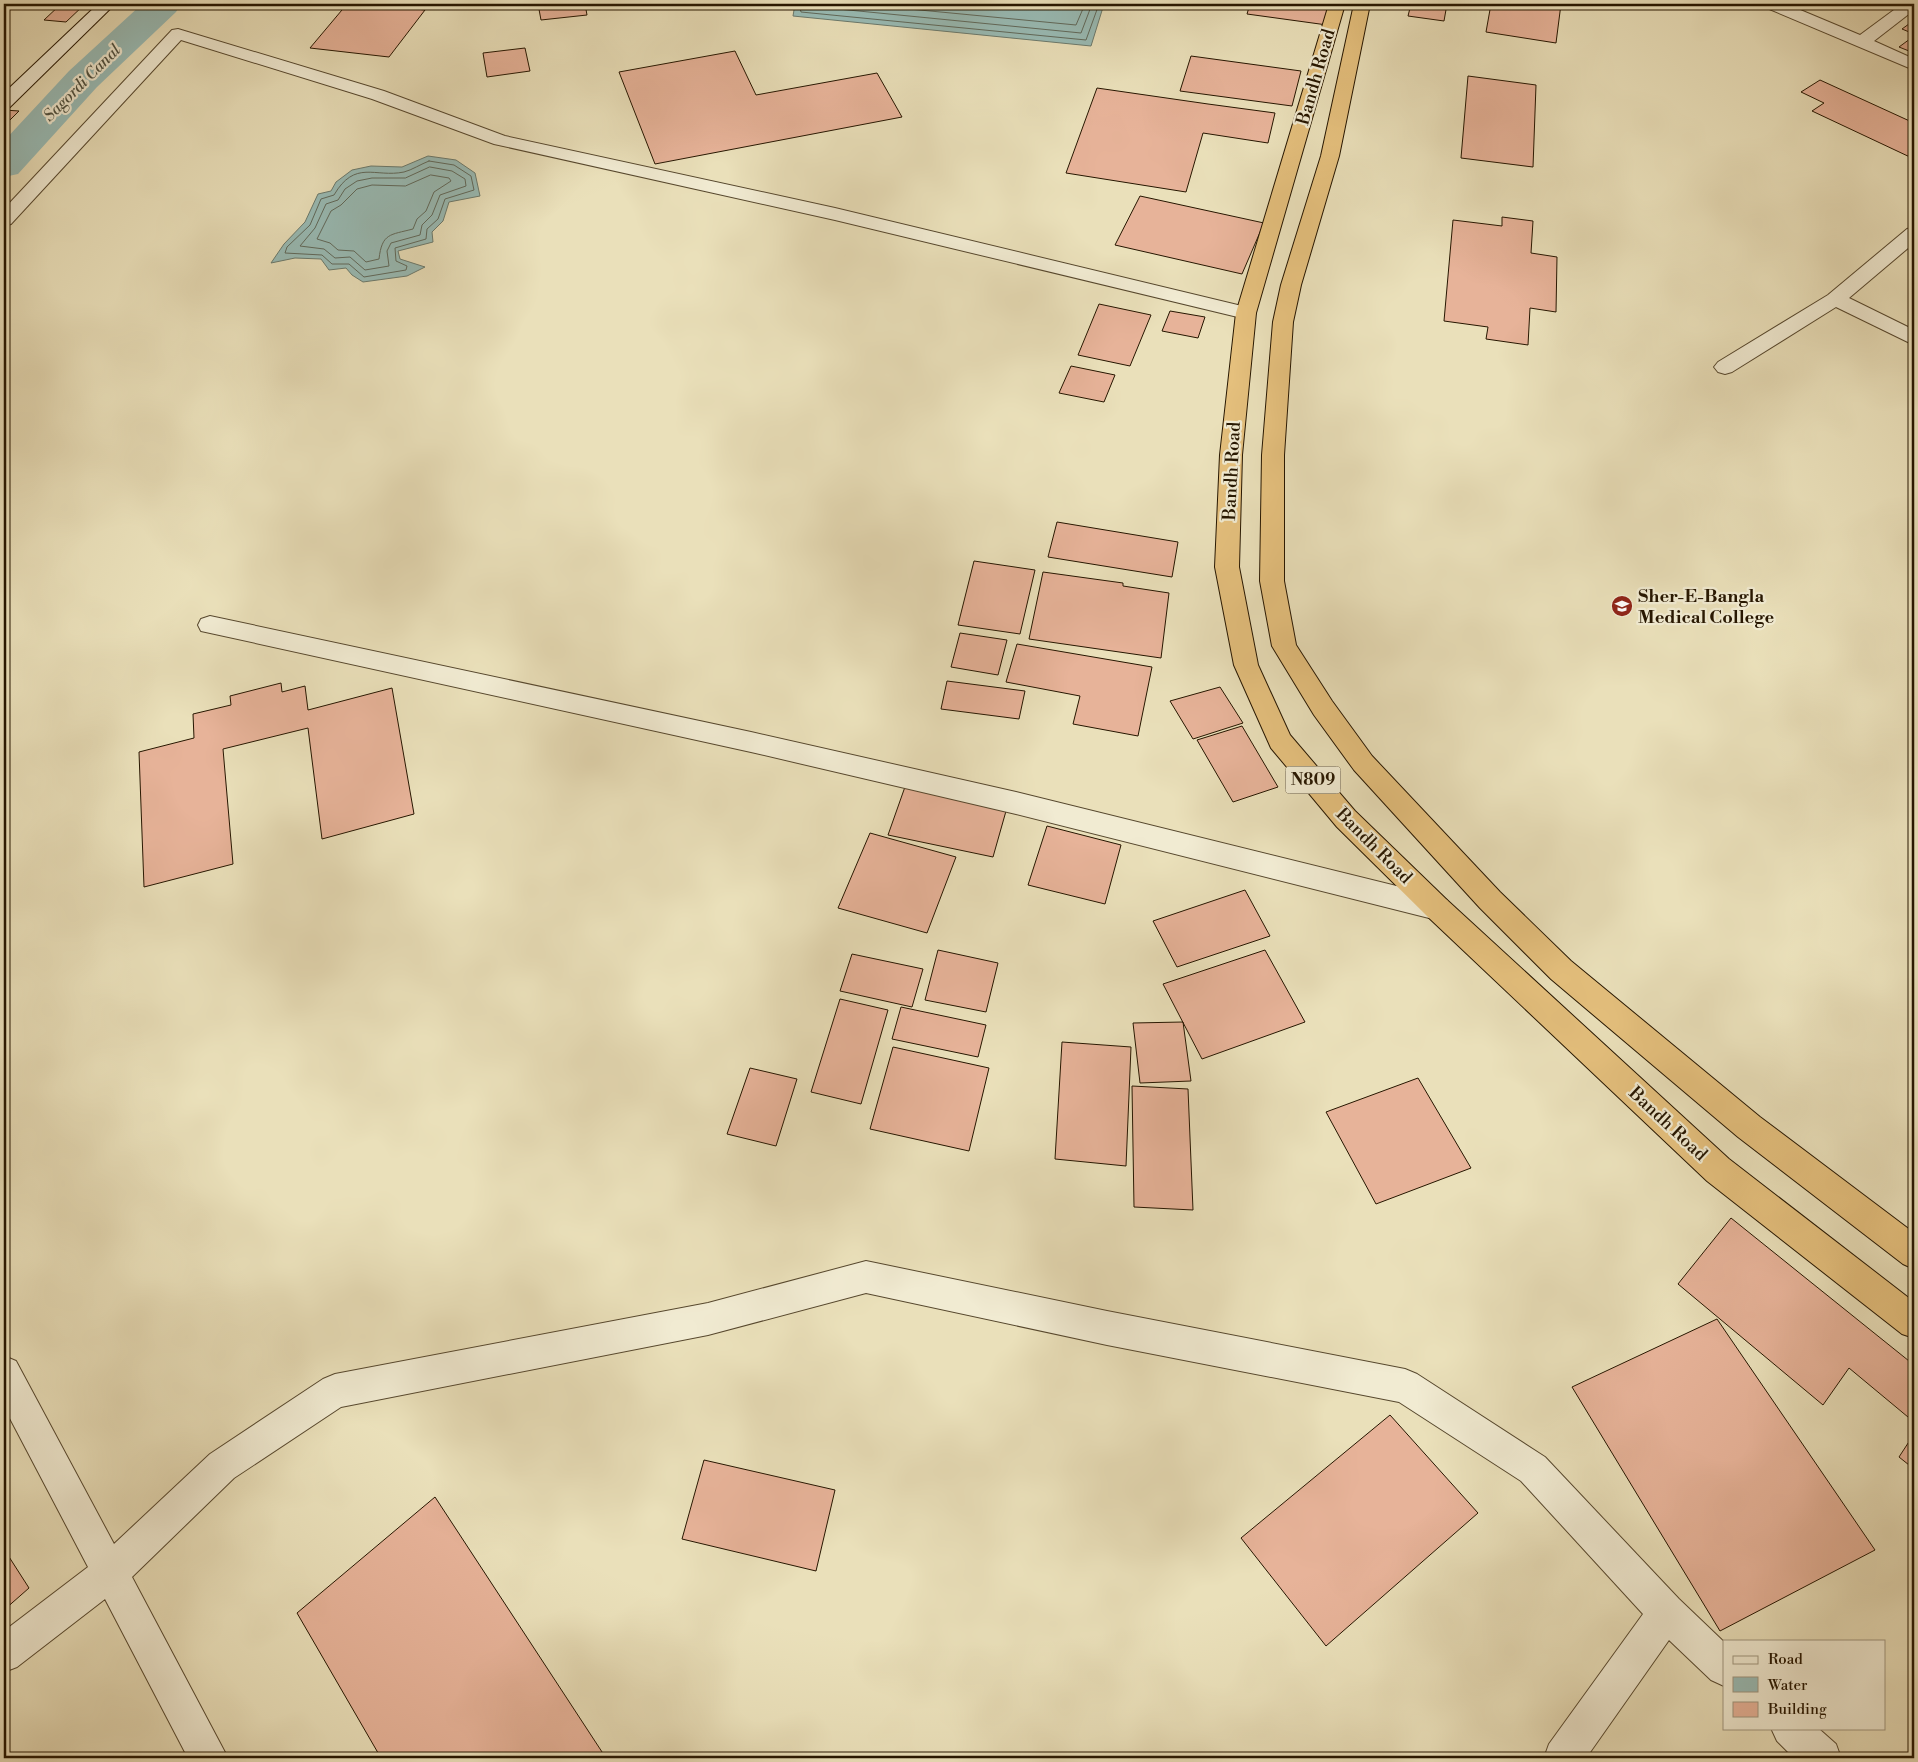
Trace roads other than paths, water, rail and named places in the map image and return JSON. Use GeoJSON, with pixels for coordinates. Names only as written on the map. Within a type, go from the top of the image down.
{"type":"FeatureCollection","features":[{"type":"Feature","properties":{"kind":"highway","name":"Bandh Road"},"geometry":{"type":"LineString","coordinates":[[1337,4],[1246,313],[1231,455],[1227,567],[1246,665],[1280,741],[1346,818],[1437,908],[1718,1170],[1914,1322]]}},
{"type":"Feature","properties":{"kind":"highway","name":"Bandh Road"},"geometry":{"type":"LineString","coordinates":[[1362,4],[1330,156],[1291,285],[1283,322],[1273,455],[1272,581],[1284,646],[1323,708],[1362,763],[1490,900],[1561,970],[1749,1128],[1914,1253]]}},
{"type":"Feature","properties":{"kind":"street"},"geometry":{"type":"LineString","coordinates":[[4,103],[107,4]]}},
{"type":"Feature","properties":{"kind":"street"},"geometry":{"type":"LineString","coordinates":[[1773,4],[1914,65]]}},
{"type":"Feature","properties":{"kind":"street"},"geometry":{"type":"LineString","coordinates":[[1862,42],[1912,4]]}},
{"type":"Feature","properties":{"kind":"street"},"geometry":{"type":"LineString","coordinates":[[4,220],[178,34],[378,95],[500,140],[835,214],[1246,313]]}},
{"type":"Feature","properties":{"kind":"street"},"geometry":{"type":"LineString","coordinates":[[1725,367],[1835,299],[1914,233]]}},
{"type":"Feature","properties":{"kind":"street"},"geometry":{"type":"LineString","coordinates":[[1835,299],[1914,338]]}},
{"type":"Feature","properties":{"kind":"street"},"geometry":{"type":"LineString","coordinates":[[210,625],[742,740],[1016,803],[1437,908]]}},
{"type":"Feature","properties":{"kind":"street"},"geometry":{"type":"LineString","coordinates":[[4,1654],[111,1572],[222,1466],[335,1391],[708,1319],[866,1277],[1108,1328],[1405,1386],[1532,1468],[1666,1612],[1723,1666]]}},
{"type":"Feature","properties":{"kind":"street"},"geometry":{"type":"LineString","coordinates":[[4,1373],[209,1758]]}},
{"type":"Feature","properties":{"kind":"street"},"geometry":{"type":"LineString","coordinates":[[1563,1758],[1666,1612]]}},
{"type":"Feature","properties":{"kind":"street"},"geometry":{"type":"LineString","coordinates":[[1792,1730],[1822,1758]]}},
{"type":"Feature","properties":{"kind":"water"},"geometry":{"type":"Polygon","coordinates":[[[795,4],[1104,4],[1091,46],[793,16],[795,4]]]}},
{"type":"Feature","properties":{"kind":"water"},"geometry":{"type":"Polygon","coordinates":[[[428,156],[456,160],[475,173],[480,196],[449,202],[443,221],[432,232],[433,242],[398,251],[400,259],[425,267],[407,276],[363,282],[352,275],[346,268],[329,270],[321,259],[295,258],[271,263],[284,244],[305,222],[318,194],[331,191],[336,182],[352,170],[371,166],[402,167],[428,156]]]}},
{"type":"Feature","properties":{"kind":"waterway","name":"Sagordi Canal"},"geometry":{"type":"LineString","coordinates":[[4,165],[83,79],[163,4]]}},
{"type":"Feature","properties":{"kind":"place","name":"Sher-E-Bangla Medical College"},"geometry":{"type":"Point","coordinates":[1622,606]}}]}
